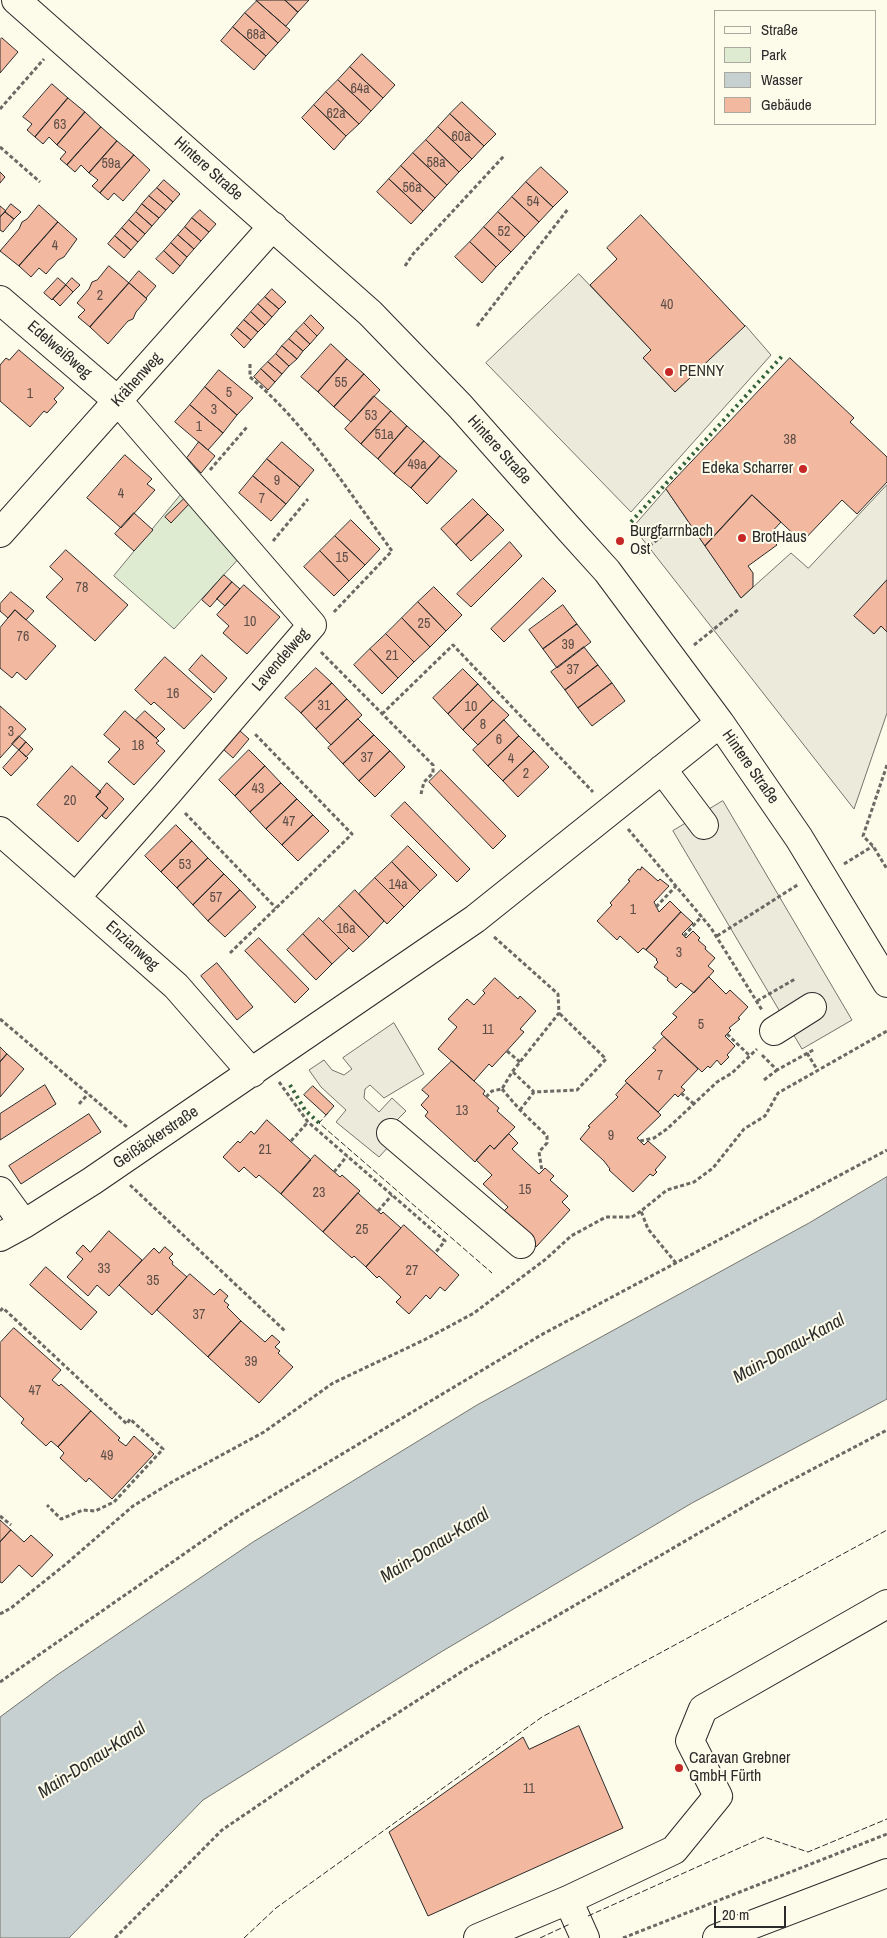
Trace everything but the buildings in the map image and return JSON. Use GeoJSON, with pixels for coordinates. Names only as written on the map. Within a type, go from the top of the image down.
{"type":"FeatureCollection","features":[{"type":"Feature","properties":{"kind":"street","name":"Hintere Straße"},"geometry":{"type":"LineString","coordinates":[[16,0],[370,313],[460,406],[607,571],[720,724],[799,838],[813,880],[887,983]]}},
{"type":"Feature","properties":{"kind":"street","name":"Krähenweg"},"geometry":{"type":"LineString","coordinates":[[0,533],[273,226]]}},
{"type":"Feature","properties":{"kind":"street","name":"Edelweißweg"},"geometry":{"type":"LineString","coordinates":[[0,300],[118,401]]}},
{"type":"Feature","properties":{"kind":"street","name":"Lavendelweg"},"geometry":{"type":"LineString","coordinates":[[76,896],[167,794],[308,629],[257,561],[118,401]]}},
{"type":"Feature","properties":{"kind":"street","name":"Geißäckerstraße"},"geometry":{"type":"LineString","coordinates":[[0,1237],[24,1224],[112,1168],[475,919],[662,768],[720,724]]}},
{"type":"Feature","properties":{"kind":"street"},"geometry":{"type":"LineString","coordinates":[[662,768],[704,825]]}},
{"type":"Feature","properties":{"kind":"street","name":"Enzianweg"},"geometry":{"type":"LineString","coordinates":[[0,831],[176,986],[259,1068]]}},
{"type":"Feature","properties":{"kind":"street"},"geometry":{"type":"LineString","coordinates":[[774,1031],[812,1007]]}},
{"type":"Feature","properties":{"kind":"street"},"geometry":{"type":"LineString","coordinates":[[390,1133],[521,1244]]}},
{"type":"Feature","properties":{"kind":"street"},"geometry":{"type":"LineString","coordinates":[[0,1190],[24,1224]]}},
{"type":"Feature","properties":{"kind":"street"},"geometry":{"type":"LineString","coordinates":[[478,1938],[568,1900],[674,1850],[718,1796],[690,1741],[703,1709],[887,1604]]}},
{"type":"Feature","properties":{"kind":"street"},"geometry":{"type":"LineString","coordinates":[[717,1938],[887,1873]]}},
{"type":"Feature","properties":{"kind":"street"},"geometry":{"type":"LineString","coordinates":[[568,1900],[585,1938]]}},
{"type":"Feature","properties":{"kind":"path"},"geometry":{"type":"LineString","coordinates":[[0,109],[61,40]]}},
{"type":"Feature","properties":{"kind":"path"},"geometry":{"type":"LineString","coordinates":[[0,147],[40,182]]}},
{"type":"Feature","properties":{"kind":"path"},"geometry":{"type":"LineString","coordinates":[[405,266],[413,254],[504,156]]}},
{"type":"Feature","properties":{"kind":"path"},"geometry":{"type":"LineString","coordinates":[[477,326],[568,210]]}},
{"type":"Feature","properties":{"kind":"path"},"geometry":{"type":"LineString","coordinates":[[250,364],[250,377],[273,396],[304,432],[392,551],[328,618],[308,629],[382,714],[433,765],[433,773],[424,782],[421,794]]}},
{"type":"Feature","properties":{"kind":"path"},"geometry":{"type":"LineString","coordinates":[[194,489],[248,427]]}},
{"type":"Feature","properties":{"kind":"path"},"geometry":{"type":"LineString","coordinates":[[257,561],[308,499]]}},
{"type":"Feature","properties":{"kind":"path"},"geometry":{"type":"LineString","coordinates":[[639,554],[675,526]]}},
{"type":"Feature","properties":{"kind":"path"},"geometry":{"type":"LineString","coordinates":[[620,542],[625,537]]}},
{"type":"Feature","properties":{"kind":"path"},"geometry":{"type":"LineString","coordinates":[[382,714],[454,645],[610,810],[702,916],[717,936],[757,1001],[774,1031],[732,1073],[717,1082],[667,1129],[654,1138],[640,1141]]}},
{"type":"Feature","properties":{"kind":"path"},"geometry":{"type":"LineString","coordinates":[[230,953],[352,834],[235,713]]}},
{"type":"Feature","properties":{"kind":"path"},"geometry":{"type":"LineString","coordinates":[[887,765],[864,836],[873,846],[887,869]]}},
{"type":"Feature","properties":{"kind":"path"},"geometry":{"type":"LineString","coordinates":[[167,794],[276,908]]}},
{"type":"Feature","properties":{"kind":"path"},"geometry":{"type":"LineString","coordinates":[[717,936],[873,846]]}},
{"type":"Feature","properties":{"kind":"path"},"geometry":{"type":"LineString","coordinates":[[656,907],[676,886]]}},
{"type":"Feature","properties":{"kind":"path"},"geometry":{"type":"LineString","coordinates":[[684,936],[702,916]]}},
{"type":"Feature","properties":{"kind":"path"},"geometry":{"type":"LineString","coordinates":[[475,919],[558,994],[559,1013],[512,1072],[502,1089],[492,1091],[486,1097]]}},
{"type":"Feature","properties":{"kind":"path"},"geometry":{"type":"LineString","coordinates":[[757,1001],[795,979]]}},
{"type":"Feature","properties":{"kind":"path"},"geometry":{"type":"LineString","coordinates":[[512,1072],[534,1092],[577,1090],[606,1059],[559,1013]]}},
{"type":"Feature","properties":{"kind":"path"},"geometry":{"type":"LineString","coordinates":[[0,1019],[147,1144]]}},
{"type":"Feature","properties":{"kind":"path"},"geometry":{"type":"LineString","coordinates":[[0,1614],[11,1608],[66,1564],[133,1506],[172,1482],[264,1432],[332,1383],[408,1348],[474,1313],[546,1259],[571,1236],[606,1217],[632,1216],[667,1190],[694,1182],[714,1168],[744,1129],[765,1116],[778,1093],[887,1031]]}},
{"type":"Feature","properties":{"kind":"path"},"geometry":{"type":"LineString","coordinates":[[727,1034],[750,1056]]}},
{"type":"Feature","properties":{"kind":"path"},"geometry":{"type":"LineString","coordinates":[[764,1080],[777,1070],[815,1049]]}},
{"type":"Feature","properties":{"kind":"path"},"geometry":{"type":"LineString","coordinates":[[507,1051],[520,1062]]}},
{"type":"Feature","properties":{"kind":"path"},"geometry":{"type":"LineString","coordinates":[[807,1053],[818,1071]]}},
{"type":"Feature","properties":{"kind":"path"},"geometry":{"type":"LineString","coordinates":[[763,1055],[777,1070]]}},
{"type":"Feature","properties":{"kind":"path"},"geometry":{"type":"LineString","coordinates":[[259,1068],[308,1122],[445,1241],[435,1254]]}},
{"type":"Feature","properties":{"kind":"path"},"geometry":{"type":"LineString","coordinates":[[502,1089],[520,1110],[547,1136],[547,1143],[538,1152],[542,1171]]}},
{"type":"Feature","properties":{"kind":"path"},"geometry":{"type":"LineString","coordinates":[[520,1110],[534,1092]]}},
{"type":"Feature","properties":{"kind":"path"},"geometry":{"type":"LineString","coordinates":[[681,1093],[694,1104]]}},
{"type":"Feature","properties":{"kind":"path"},"geometry":{"type":"LineString","coordinates":[[78,1104],[88,1094]]}},
{"type":"Feature","properties":{"kind":"path"},"geometry":{"type":"LineString","coordinates":[[290,1141],[308,1122]]}},
{"type":"Feature","properties":{"kind":"path"},"geometry":{"type":"LineString","coordinates":[[0,1682],[240,1515],[541,1335],[887,1150]]}},
{"type":"Feature","properties":{"kind":"path"},"geometry":{"type":"LineString","coordinates":[[334,1172],[348,1156]]}},
{"type":"Feature","properties":{"kind":"path"},"geometry":{"type":"LineString","coordinates":[[112,1168],[285,1331]]}},
{"type":"Feature","properties":{"kind":"path"},"geometry":{"type":"LineString","coordinates":[[378,1211],[392,1195]]}},
{"type":"Feature","properties":{"kind":"path"},"geometry":{"type":"LineString","coordinates":[[641,1211],[648,1229],[676,1263]]}},
{"type":"Feature","properties":{"kind":"path"},"geometry":{"type":"LineString","coordinates":[[0,1311],[3,1308],[127,1424],[130,1419],[163,1450],[114,1502],[94,1511],[84,1510],[61,1519],[47,1505]]}},
{"type":"Feature","properties":{"kind":"path"},"geometry":{"type":"LineString","coordinates":[[115,1938],[222,1830],[328,1758],[469,1667],[771,1491],[887,1430]]}},
{"type":"Feature","properties":{"kind":"path"},"geometry":{"type":"LineString","coordinates":[[0,1516],[11,1525]]}},
{"type":"Feature","properties":{"kind":"path"},"geometry":{"type":"LineString","coordinates":[[623,1938],[887,1834]]}},
{"type":"Feature","properties":{"kind":"green space"},"geometry":{"type":"Polygon","coordinates":[[[184,491],[242,555],[174,629],[114,576],[184,491]]]}},
{"type":"Feature","properties":{"kind":"shaded area"},"geometry":{"type":"Polygon","coordinates":[[[579,274],[651,350],[643,358],[675,392],[745,325],[771,355],[631,512],[486,363],[579,274]]]}},
{"type":"Feature","properties":{"kind":"shaded area"},"geometry":{"type":"Polygon","coordinates":[[[887,485],[887,580],[855,616],[874,634],[881,626],[887,632],[887,713],[854,809],[633,527],[666,489],[741,598],[791,553],[808,568],[887,485]]]}},
{"type":"Feature","properties":{"kind":"shaded area"},"geometry":{"type":"Polygon","coordinates":[[[723,801],[852,1020],[802,1049],[673,831],[723,801]]]}},
{"type":"Feature","properties":{"kind":"shaded area"},"geometry":{"type":"Polygon","coordinates":[[[394,1023],[424,1074],[384,1098],[370,1085],[365,1089],[364,1098],[379,1112],[392,1098],[406,1111],[394,1123],[403,1131],[379,1157],[336,1122],[346,1110],[321,1087],[309,1070],[324,1060],[332,1070],[344,1075],[352,1069],[343,1058],[394,1023]]]}},
{"type":"Feature","properties":{"kind":"water","name":"Main-Donau-Kanal"},"geometry":{"type":"Polygon","coordinates":[[[887,1177],[887,1399],[692,1503],[441,1652],[203,1800],[69,1938],[0,1938],[0,1717],[57,1675],[253,1542],[477,1405],[809,1223],[887,1177]]]}},
{"type":"Feature","properties":{"kind":"hedge"},"geometry":{"type":"LineString","coordinates":[[631,522],[784,354]]}},
{"type":"Feature","properties":{"kind":"hedge"},"geometry":{"type":"LineString","coordinates":[[290,1085],[305,1110],[319,1123]]}},
{"type":"Feature","properties":{"kind":"fence"},"geometry":{"type":"LineString","coordinates":[[328,1113],[319,1123],[492,1273]]}},
{"type":"Feature","properties":{"kind":"fence"},"geometry":{"type":"LineString","coordinates":[[244,1938],[276,1908],[542,1717],[887,1530]]}},
{"type":"Feature","properties":{"kind":"fence"},"geometry":{"type":"LineString","coordinates":[[588,1916],[764,1837],[808,1852],[887,1819]]}},
{"type":"Feature","properties":{"kind":"fence"},"geometry":{"type":"LineString","coordinates":[[540,1938],[570,1924]]}},
{"type":"Feature","properties":{"kind":"place","name":"PENNY"},"geometry":{"type":"Point","coordinates":[669,372]}},
{"type":"Feature","properties":{"kind":"place","name":"Edeka Scharrer"},"geometry":{"type":"Point","coordinates":[803,469]}},
{"type":"Feature","properties":{"kind":"place","name":"BrotHaus"},"geometry":{"type":"Point","coordinates":[742,538]}},
{"type":"Feature","properties":{"kind":"place","name":"Burgfarrnbach Ost"},"geometry":{"type":"Point","coordinates":[620,541]}},
{"type":"Feature","properties":{"kind":"place","name":"Caravan Grebner GmbH Fürth"},"geometry":{"type":"Point","coordinates":[679,1768]}}]}
